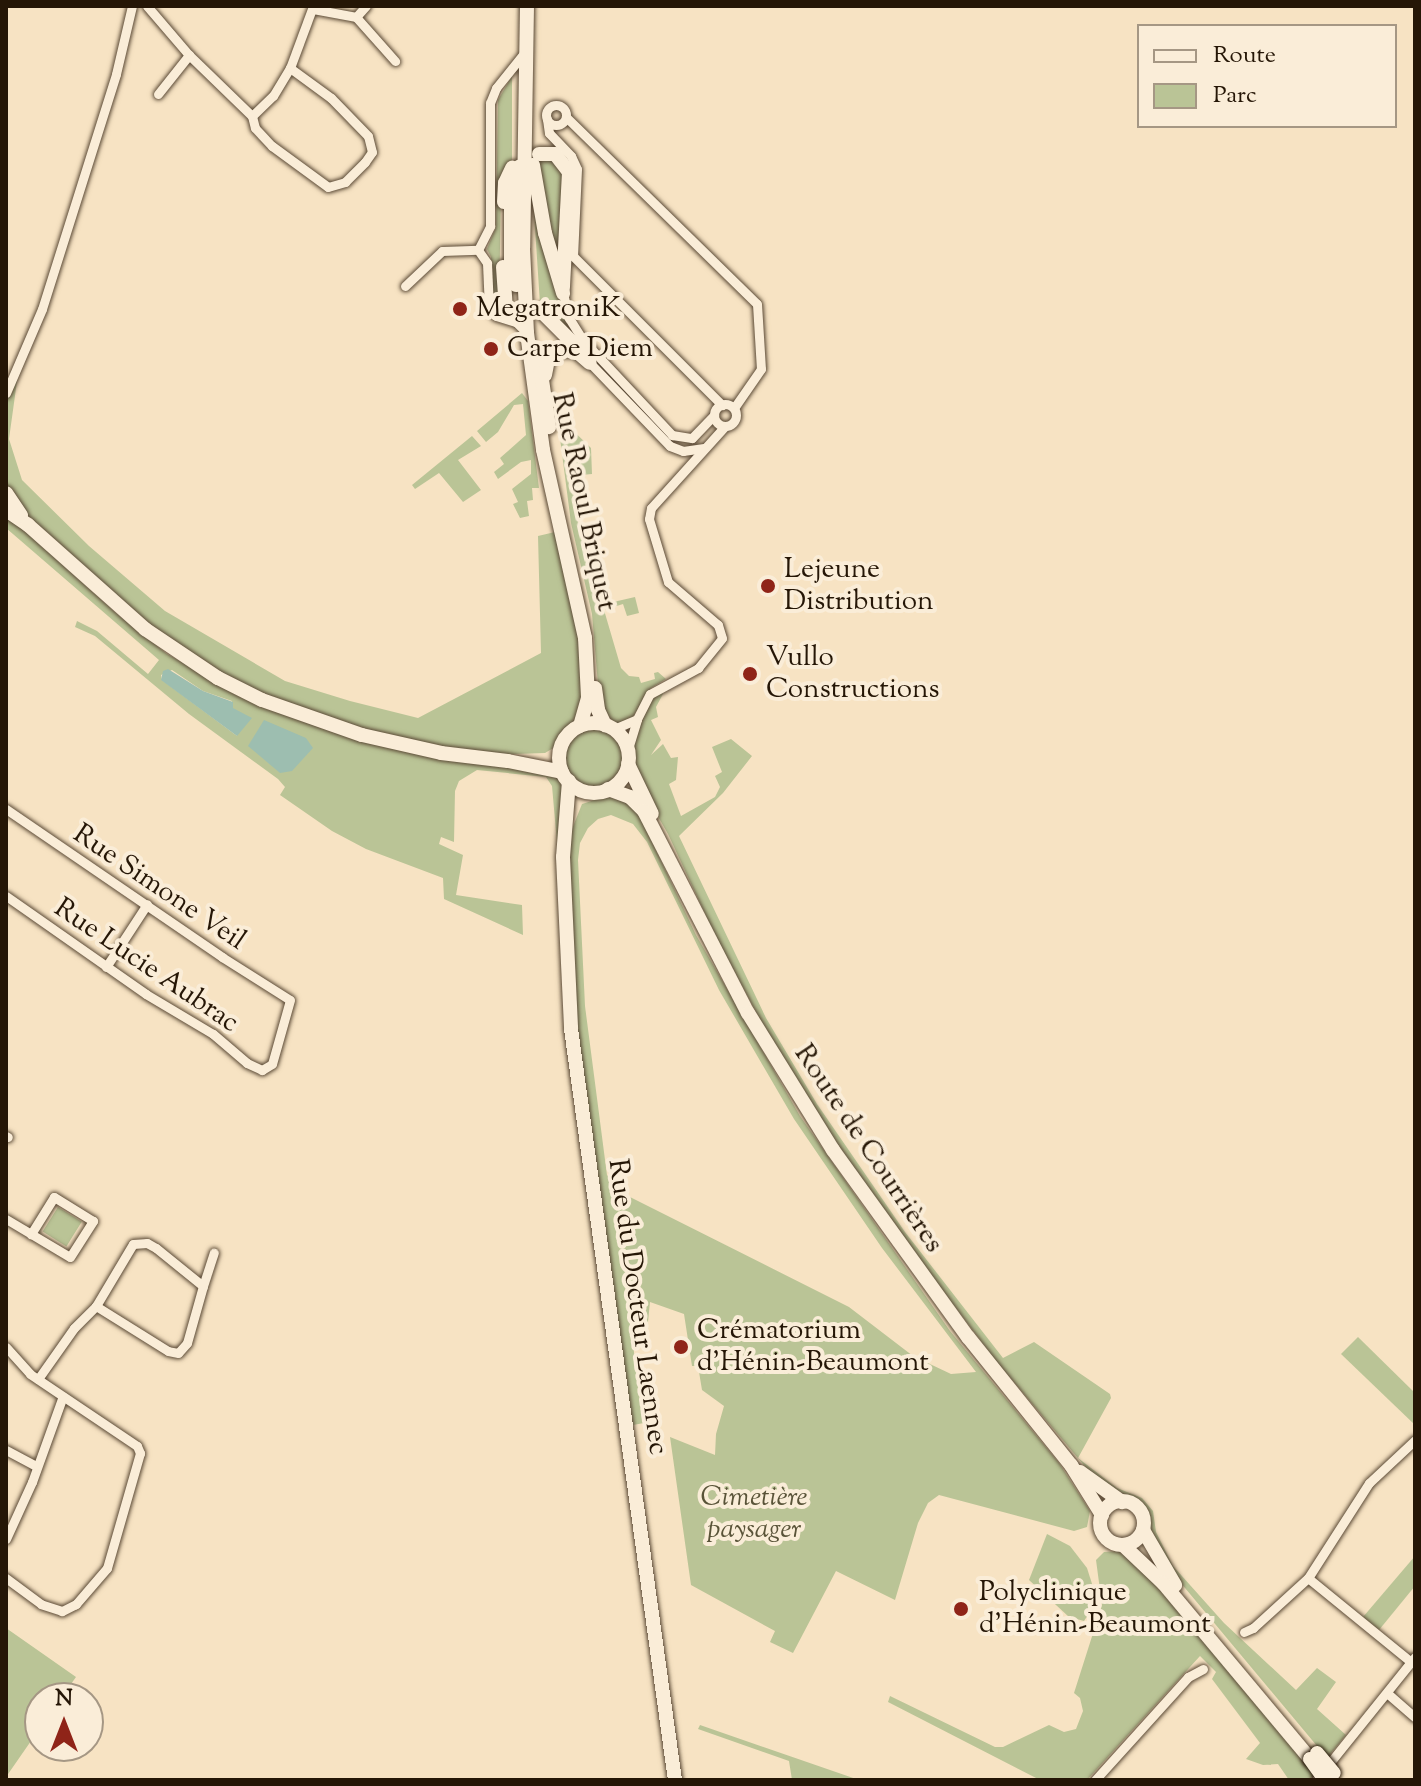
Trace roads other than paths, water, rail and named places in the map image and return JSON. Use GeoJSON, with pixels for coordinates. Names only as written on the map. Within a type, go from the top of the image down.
{"type":"FeatureCollection","features":[{"type":"Feature","properties":{"kind":"street"},"geometry":{"type":"LineString","coordinates":[[6,393],[42,309],[116,74],[132,6]]}},
{"type":"Feature","properties":{"kind":"street"},"geometry":{"type":"LineString","coordinates":[[147,6],[189,55],[252,116],[255,128],[272,146],[328,187],[345,182],[372,152],[368,136],[331,98],[290,68]]}},
{"type":"Feature","properties":{"kind":"street"},"geometry":{"type":"LineString","coordinates":[[356,17],[366,6]]}},
{"type":"Feature","properties":{"kind":"street","name":"Rue Raoul Briquet"},"geometry":{"type":"LineString","coordinates":[[527,6],[526,191],[521,316],[543,386],[559,487],[588,614],[597,705],[610,727]]}},
{"type":"Feature","properties":{"kind":"street"},"geometry":{"type":"LineString","coordinates":[[252,116],[273,96],[290,68],[313,8],[356,17],[395,61]]}},
{"type":"Feature","properties":{"kind":"street"},"geometry":{"type":"LineString","coordinates":[[478,250],[489,231],[493,94],[527,49]]}},
{"type":"Feature","properties":{"kind":"street"},"geometry":{"type":"LineString","coordinates":[[158,94],[189,55]]}},
{"type":"Feature","properties":{"kind":"street"},"geometry":{"type":"LineString","coordinates":[[516,285],[511,270],[511,200],[518,170],[519,121],[526,100]]}},
{"type":"Feature","properties":{"kind":"street"},"geometry":{"type":"LineString","coordinates":[[526,100],[532,123],[532,163],[540,210],[569,318],[582,339],[672,435],[692,438],[722,405]]}},
{"type":"Feature","properties":{"kind":"street"},"geometry":{"type":"LineString","coordinates":[[6,510],[28,525],[145,629],[218,678],[262,700],[362,735],[462,757],[508,761],[566,777],[589,792],[608,789],[622,779],[637,719],[654,690],[698,668],[719,644],[722,634],[718,625],[666,578],[649,519],[651,508],[679,476],[725,426],[735,421],[734,408],[761,369],[757,304],[566,117],[564,108],[555,104],[547,110],[549,133],[571,156],[577,169],[573,256],[722,405],[734,408]]}},
{"type":"Feature","properties":{"kind":"street"},"geometry":{"type":"LineString","coordinates":[[547,119],[558,125],[566,117]]}},
{"type":"Feature","properties":{"kind":"street"},"geometry":{"type":"LineString","coordinates":[[539,154],[555,154],[569,172],[563,293]]}},
{"type":"Feature","properties":{"kind":"street"},"geometry":{"type":"LineString","coordinates":[[512,168],[504,196],[521,316]]}},
{"type":"Feature","properties":{"kind":"street"},"geometry":{"type":"LineString","coordinates":[[478,250],[487,263],[487,294],[494,305],[521,316],[590,363]]}},
{"type":"Feature","properties":{"kind":"street"},"geometry":{"type":"LineString","coordinates":[[405,286],[442,251],[478,250]]}},
{"type":"Feature","properties":{"kind":"street","name":"Rue Raoul Briquet"},"geometry":{"type":"LineString","coordinates":[[521,316],[527,333],[543,450],[585,638],[588,688],[580,726]]}},
{"type":"Feature","properties":{"kind":"street"},"geometry":{"type":"LineString","coordinates":[[543,386],[546,362],[556,351],[572,350],[590,363],[670,446],[687,451],[704,448]]}},
{"type":"Feature","properties":{"kind":"street"},"geometry":{"type":"LineString","coordinates":[[714,415],[718,423],[725,426]]}},
{"type":"Feature","properties":{"kind":"street"},"geometry":{"type":"LineString","coordinates":[[6,493],[28,525]]}},
{"type":"Feature","properties":{"kind":"street"},"geometry":{"type":"LineString","coordinates":[[566,777],[561,749],[567,736],[580,726],[610,727],[637,719]]}},
{"type":"Feature","properties":{"kind":"street"},"geometry":{"type":"LineString","coordinates":[[610,727],[628,756]]}},
{"type":"Feature","properties":{"kind":"street"},"geometry":{"type":"LineString","coordinates":[[508,761],[546,756],[561,749]]}},
{"type":"Feature","properties":{"kind":"street","name":"Route de Courrières"},"geometry":{"type":"LineString","coordinates":[[628,756],[660,836],[748,1013],[833,1150],[968,1337],[1071,1465],[1102,1515]]}},
{"type":"Feature","properties":{"kind":"street","name":"Rue du Docteur Laennec"},"geometry":{"type":"LineString","coordinates":[[566,777],[563,840],[571,1029],[675,1780]]}},
{"type":"Feature","properties":{"kind":"street","name":"Route de Courrières"},"geometry":{"type":"LineString","coordinates":[[608,789],[634,800],[660,836]]}},
{"type":"Feature","properties":{"kind":"street","name":"Rue du Docteur Laennec"},"geometry":{"type":"LineString","coordinates":[[563,840],[576,808],[589,792]]}},
{"type":"Feature","properties":{"kind":"street","name":"Rue Simone Veil"},"geometry":{"type":"LineString","coordinates":[[6,809],[290,1000],[272,1064],[262,1070]]}},
{"type":"Feature","properties":{"kind":"street","name":"Rue Lucie Aubrac"},"geometry":{"type":"LineString","coordinates":[[6,896],[106,967],[262,1070]]}},
{"type":"Feature","properties":{"kind":"street"},"geometry":{"type":"LineString","coordinates":[[106,967],[147,904]]}},
{"type":"Feature","properties":{"kind":"street"},"geometry":{"type":"LineString","coordinates":[[6,1219],[31,1234],[70,1257],[93,1221],[54,1197],[31,1234]]}},
{"type":"Feature","properties":{"kind":"street"},"geometry":{"type":"LineString","coordinates":[[38,1379],[74,1328],[96,1306],[128,1252],[139,1242],[156,1248],[203,1286]]}},
{"type":"Feature","properties":{"kind":"street"},"geometry":{"type":"LineString","coordinates":[[96,1306],[168,1351],[178,1353],[187,1343],[214,1253]]}},
{"type":"Feature","properties":{"kind":"street"},"geometry":{"type":"LineString","coordinates":[[6,1347],[38,1379],[137,1446],[140,1453],[107,1568],[76,1604],[62,1611],[41,1604],[6,1578]]}},
{"type":"Feature","properties":{"kind":"street"},"geometry":{"type":"LineString","coordinates":[[6,1539],[63,1396]]}},
{"type":"Feature","properties":{"kind":"street"},"geometry":{"type":"LineString","coordinates":[[1244,1632],[1274,1611],[1308,1578],[1369,1483],[1415,1440]]}},
{"type":"Feature","properties":{"kind":"street"},"geometry":{"type":"LineString","coordinates":[[6,1450],[36,1466]]}},
{"type":"Feature","properties":{"kind":"street","name":"Route de Courrières"},"geometry":{"type":"LineString","coordinates":[[1071,1465],[1122,1502]]}},
{"type":"Feature","properties":{"kind":"street"},"geometry":{"type":"LineString","coordinates":[[1314,1756],[1170,1580],[1143,1530],[1140,1510],[1122,1502],[1108,1506],[1100,1526],[1106,1539],[1124,1546],[1163,1583],[1333,1778]]}},
{"type":"Feature","properties":{"kind":"street"},"geometry":{"type":"LineString","coordinates":[[1124,1546],[1136,1541],[1143,1530]]}},
{"type":"Feature","properties":{"kind":"street"},"geometry":{"type":"LineString","coordinates":[[1308,1578],[1413,1659],[1316,1780]]}},
{"type":"Feature","properties":{"kind":"street"},"geometry":{"type":"LineString","coordinates":[[1095,1780],[1188,1677],[1203,1669]]}},
{"type":"Feature","properties":{"kind":"street"},"geometry":{"type":"LineString","coordinates":[[1387,1693],[1415,1717]]}},
{"type":"Feature","properties":{"kind":"place","name":"MegatroniK"},"geometry":{"type":"Point","coordinates":[460,309]}},
{"type":"Feature","properties":{"kind":"place","name":"Carpe Diem"},"geometry":{"type":"Point","coordinates":[491,349]}},
{"type":"Feature","properties":{"kind":"place","name":"Lejeune Distribution"},"geometry":{"type":"Point","coordinates":[768,586]}},
{"type":"Feature","properties":{"kind":"place","name":"Vullo Constructions"},"geometry":{"type":"Point","coordinates":[750,674]}},
{"type":"Feature","properties":{"kind":"place","name":"Crématorium d'Hénin-Beaumont"},"geometry":{"type":"Point","coordinates":[681,1347]}},
{"type":"Feature","properties":{"kind":"place","name":"Polyclinique d'Hénin-Beaumont"},"geometry":{"type":"Point","coordinates":[961,1609]}},
{"type":"Feature","properties":{"kind":"park label","name":"Cimetière paysager"},"geometry":{"type":"Point","coordinates":[754,1514]}}]}
